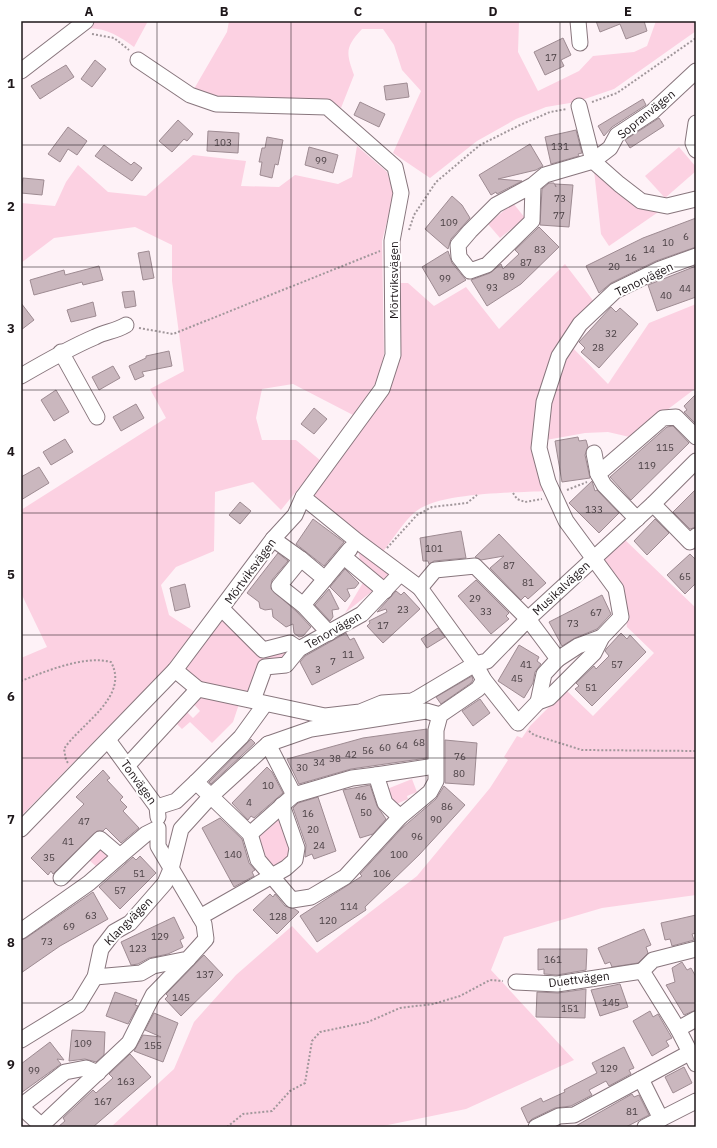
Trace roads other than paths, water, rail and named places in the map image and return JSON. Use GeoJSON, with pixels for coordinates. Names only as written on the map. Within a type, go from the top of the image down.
{"type":"FeatureCollection","features":[{"type":"Feature","properties":{"kind":"street"},"geometry":{"type":"LineString","coordinates":[[21,71],[86,21]]}},
{"type":"Feature","properties":{"kind":"street"},"geometry":{"type":"LineString","coordinates":[[578,21],[580,44]]}},
{"type":"Feature","properties":{"kind":"street","name":"Mörtviksvägen"},"geometry":{"type":"LineString","coordinates":[[21,829],[175,670],[222,609],[273,538],[295,515],[303,497],[382,389],[393,355],[392,241],[401,193],[395,167],[327,108],[216,104],[190,95],[138,60]]}},
{"type":"Feature","properties":{"kind":"street","name":"Sopranvägen"},"geometry":{"type":"LineString","coordinates":[[533,186],[532,221],[487,265],[470,271],[459,257],[458,245],[470,230],[496,205],[533,186],[545,175],[593,161],[610,148],[617,135],[652,112],[696,71]]}},
{"type":"Feature","properties":{"kind":"street"},"geometry":{"type":"LineString","coordinates":[[579,106],[593,161],[641,201],[667,206],[696,199]]}},
{"type":"Feature","properties":{"kind":"street"},"geometry":{"type":"LineString","coordinates":[[696,123],[693,143],[696,150]]}},
{"type":"Feature","properties":{"kind":"street","name":"Tenorvägen"},"geometry":{"type":"LineString","coordinates":[[594,558],[566,521],[548,482],[539,448],[544,402],[559,356],[580,324],[615,291],[660,269],[696,256]]}},
{"type":"Feature","properties":{"kind":"street"},"geometry":{"type":"LineString","coordinates":[[21,376],[61,352],[102,333],[114,332],[126,325]]}},
{"type":"Feature","properties":{"kind":"street"},"geometry":{"type":"LineString","coordinates":[[61,352],[97,417]]}},
{"type":"Feature","properties":{"kind":"street"},"geometry":{"type":"LineString","coordinates":[[598,474],[663,418],[676,417],[696,436]]}},
{"type":"Feature","properties":{"kind":"street"},"geometry":{"type":"LineString","coordinates":[[594,453],[598,474],[604,485],[637,519]]}},
{"type":"Feature","properties":{"kind":"street"},"geometry":{"type":"LineString","coordinates":[[594,558],[653,504],[696,461]]}},
{"type":"Feature","properties":{"kind":"street"},"geometry":{"type":"LineString","coordinates":[[171,869],[181,829],[211,796],[268,744],[311,729],[433,713],[478,689],[484,680],[475,664],[420,588],[378,558],[303,497]]}},
{"type":"Feature","properties":{"kind":"street"},"geometry":{"type":"LineString","coordinates":[[653,504],[694,543]]}},
{"type":"Feature","properties":{"kind":"street"},"geometry":{"type":"LineString","coordinates":[[273,538],[325,579]]}},
{"type":"Feature","properties":{"kind":"street"},"geometry":{"type":"LineString","coordinates":[[303,606],[357,541]]}},
{"type":"Feature","properties":{"kind":"street"},"geometry":{"type":"LineString","coordinates":[[344,557],[385,591]]}},
{"type":"Feature","properties":{"kind":"street","name":"Musikalvägen"},"geometry":{"type":"LineString","coordinates":[[175,670],[198,689],[325,716],[360,712],[382,703],[412,701],[475,664],[487,661],[528,619],[594,558],[616,589],[621,617],[602,638],[594,653],[549,698],[538,702],[518,723],[484,680]]}},
{"type":"Feature","properties":{"kind":"street"},"geometry":{"type":"LineString","coordinates":[[301,559],[279,586],[303,606],[328,633]]}},
{"type":"Feature","properties":{"kind":"street","name":"Musikalvägen"},"geometry":{"type":"LineString","coordinates":[[420,588],[435,570],[475,566],[528,619],[558,659]]}},
{"type":"Feature","properties":{"kind":"street","name":"Tenorvägen"},"geometry":{"type":"LineString","coordinates":[[259,702],[265,667],[286,665],[299,649],[362,614],[400,574]]}},
{"type":"Feature","properties":{"kind":"street","name":"Mörtviksvägen"},"geometry":{"type":"LineString","coordinates":[[222,609],[262,650]]}},
{"type":"Feature","properties":{"kind":"street","name":"Musikalvägen"},"geometry":{"type":"LineString","coordinates":[[538,702],[544,674],[558,659],[578,646],[602,638]]}},
{"type":"Feature","properties":{"kind":"street","name":"Tenorvägen"},"geometry":{"type":"LineString","coordinates":[[262,650],[290,643],[299,649]]}},
{"type":"Feature","properties":{"kind":"street"},"geometry":{"type":"LineString","coordinates":[[127,766],[198,689]]}},
{"type":"Feature","properties":{"kind":"street"},"geometry":{"type":"LineString","coordinates":[[196,782],[250,834],[258,860],[292,900],[311,897],[345,877],[400,817],[430,792],[436,781],[436,730],[433,713],[418,698]]}},
{"type":"Feature","properties":{"kind":"street"},"geometry":{"type":"LineString","coordinates":[[157,807],[176,801],[241,737],[259,702]]}},
{"type":"Feature","properties":{"kind":"street","name":"Tonvägen"},"geometry":{"type":"LineString","coordinates":[[108,740],[157,807],[158,828]]}},
{"type":"Feature","properties":{"kind":"street"},"geometry":{"type":"LineString","coordinates":[[268,744],[294,794]]}},
{"type":"Feature","properties":{"kind":"street"},"geometry":{"type":"LineString","coordinates":[[250,834],[294,794],[352,778],[435,766]]}},
{"type":"Feature","properties":{"kind":"street"},"geometry":{"type":"LineString","coordinates":[[376,775],[385,803],[400,817]]}},
{"type":"Feature","properties":{"kind":"street"},"geometry":{"type":"LineString","coordinates":[[200,917],[273,876],[295,860],[297,848],[282,805]]}},
{"type":"Feature","properties":{"kind":"street"},"geometry":{"type":"LineString","coordinates":[[21,931],[90,883],[146,834],[158,828],[158,846],[204,924],[206,939],[153,995],[129,1043],[98,1073],[42,1126],[21,1106],[66,1072],[86,1068],[98,1073]]}},
{"type":"Feature","properties":{"kind":"street"},"geometry":{"type":"LineString","coordinates":[[60,878],[100,839],[120,856]]}},
{"type":"Feature","properties":{"kind":"street"},"geometry":{"type":"LineString","coordinates":[[71,867],[90,883]]}},
{"type":"Feature","properties":{"kind":"street","name":"Klangvägen"},"geometry":{"type":"LineString","coordinates":[[21,1040],[78,1005],[95,977],[101,949],[114,932],[130,923],[165,883],[171,869]]}},
{"type":"Feature","properties":{"kind":"street","name":"Duettvägen"},"geometry":{"type":"LineString","coordinates":[[516,982],[557,984],[642,971],[653,960],[696,949]]}},
{"type":"Feature","properties":{"kind":"street"},"geometry":{"type":"LineString","coordinates":[[95,977],[141,973],[153,966],[188,959]]}},
{"type":"Feature","properties":{"kind":"street"},"geometry":{"type":"LineString","coordinates":[[536,1127],[559,1116],[574,1115],[640,1079],[692,1059],[678,1029],[642,971]]}},
{"type":"Feature","properties":{"kind":"street"},"geometry":{"type":"LineString","coordinates":[[678,1029],[696,1019]]}},
{"type":"Feature","properties":{"kind":"street"},"geometry":{"type":"LineString","coordinates":[[640,1079],[661,1119]]}},
{"type":"Feature","properties":{"kind":"street"},"geometry":{"type":"LineString","coordinates":[[645,1127],[696,1101]]}}]}
